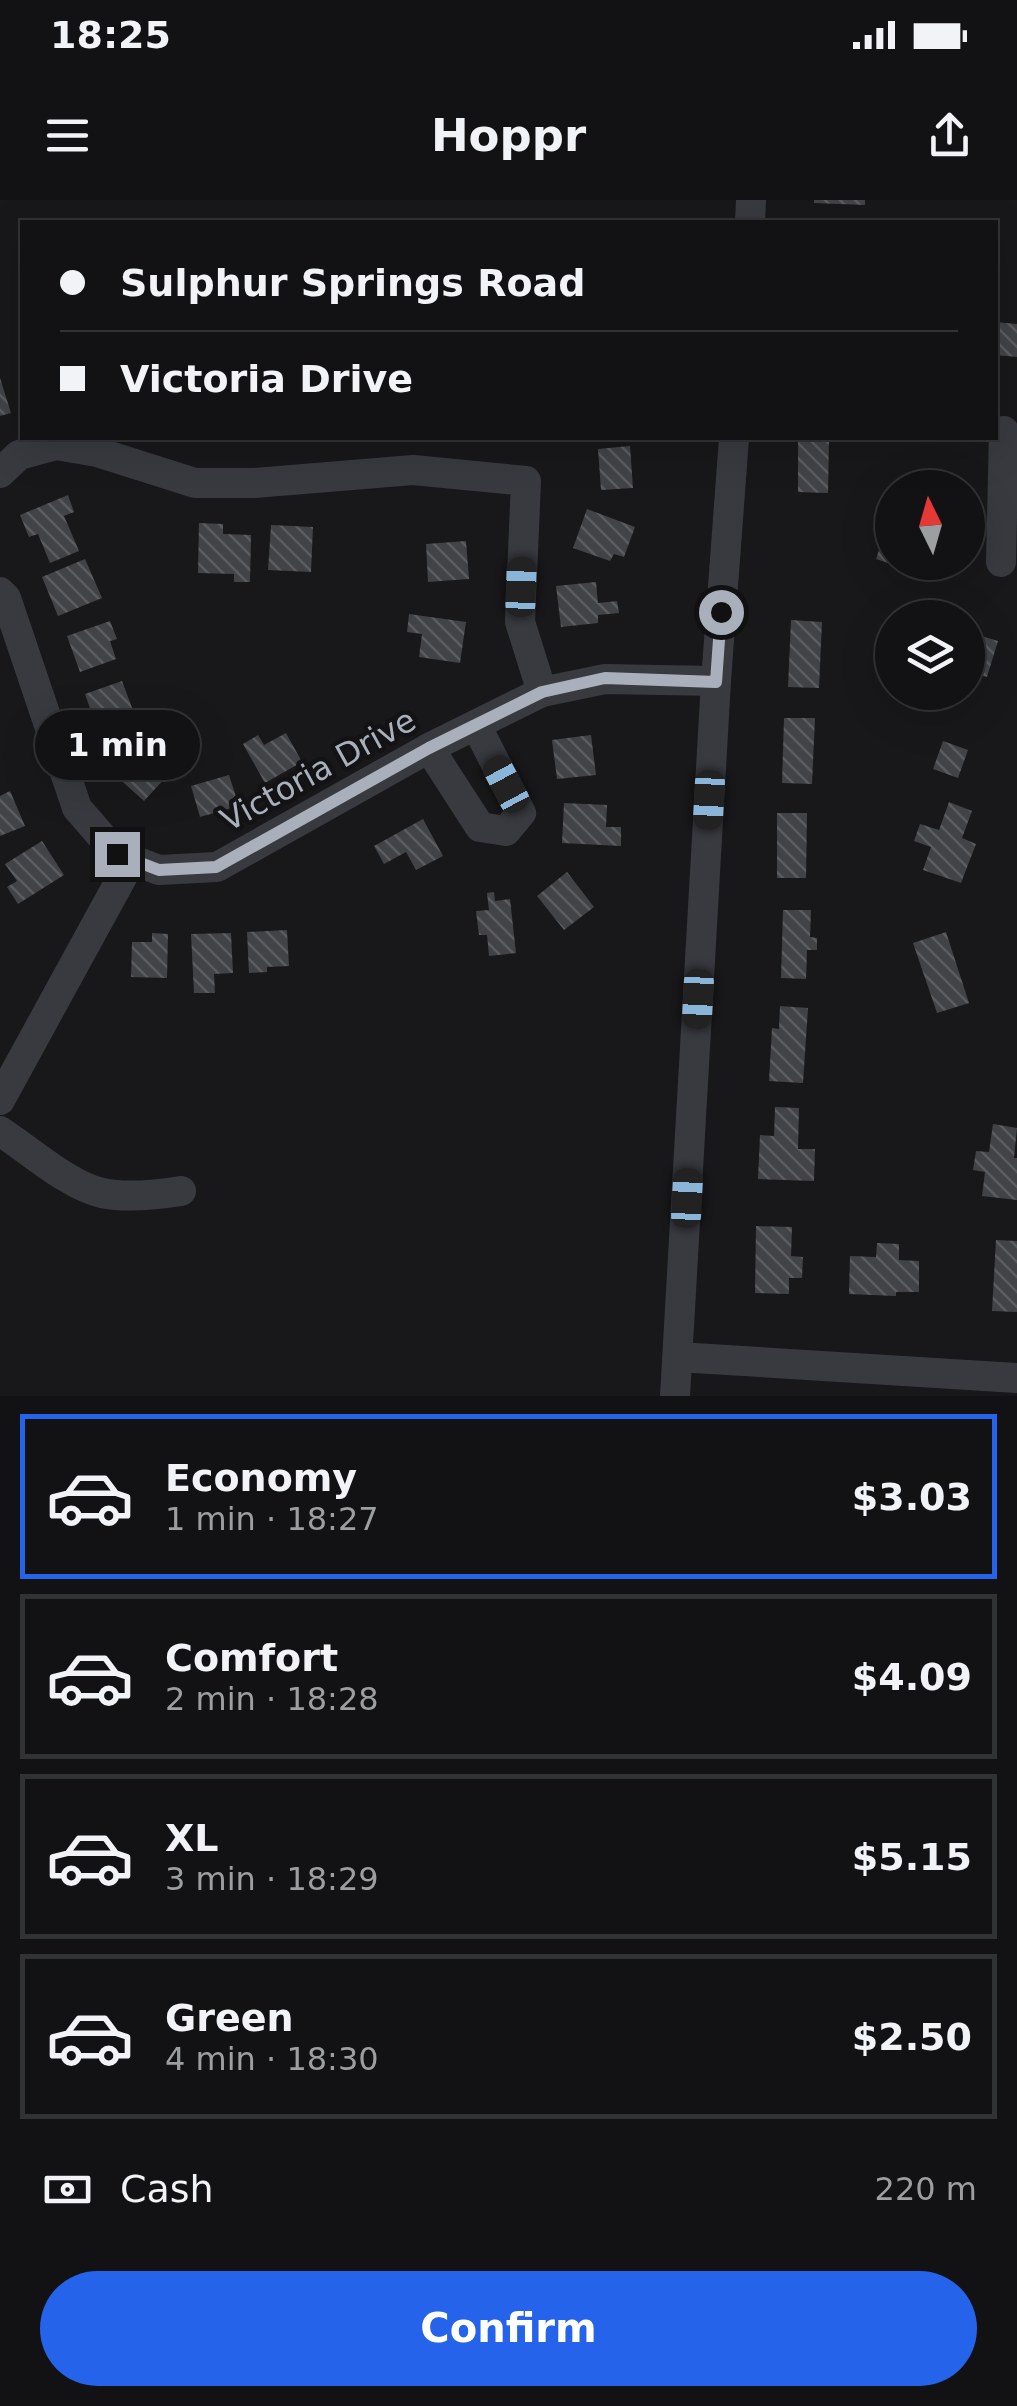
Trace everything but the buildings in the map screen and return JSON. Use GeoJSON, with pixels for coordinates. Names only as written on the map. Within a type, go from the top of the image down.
{"type":"FeatureCollection","features":[{"type":"Feature","properties":{"kind":"street"},"geometry":{"type":"LineString","coordinates":[[1001,562],[1005,431]]}},
{"type":"Feature","properties":{"kind":"street"},"geometry":{"type":"LineString","coordinates":[[676,1396],[716,682],[734,440]]}},
{"type":"Feature","properties":{"kind":"street"},"geometry":{"type":"LineString","coordinates":[[0,473],[19,454],[56,445],[97,452],[194,483],[254,483],[413,470],[526,481],[520,622],[542,692]]}},
{"type":"Feature","properties":{"kind":"street","name":"Victoria Drive"},"geometry":{"type":"LineString","coordinates":[[0,592],[6,598],[78,808],[117,854],[159,870],[216,867],[429,748],[542,692],[605,678],[716,682]]}},
{"type":"Feature","properties":{"kind":"street"},"geometry":{"type":"LineString","coordinates":[[429,748],[480,827],[506,831],[521,813],[476,725]]}},
{"type":"Feature","properties":{"kind":"street"},"geometry":{"type":"LineString","coordinates":[[0,1100],[132,859]]}},
{"type":"Feature","properties":{"kind":"street"},"geometry":{"type":"LineString","coordinates":[[0,1131],[80,1184],[102,1193],[157,1195],[181,1190]]}},
{"type":"Feature","properties":{"kind":"street"},"geometry":{"type":"LineString","coordinates":[[678,1356],[1017,1378]]}},
{"type":"Feature","properties":{"kind":"route"},"geometry":{"type":"LineString","coordinates":[[117,854],[159,870],[216,867],[429,748],[542,692],[605,678],[716,682],[721,612]]}}]}
